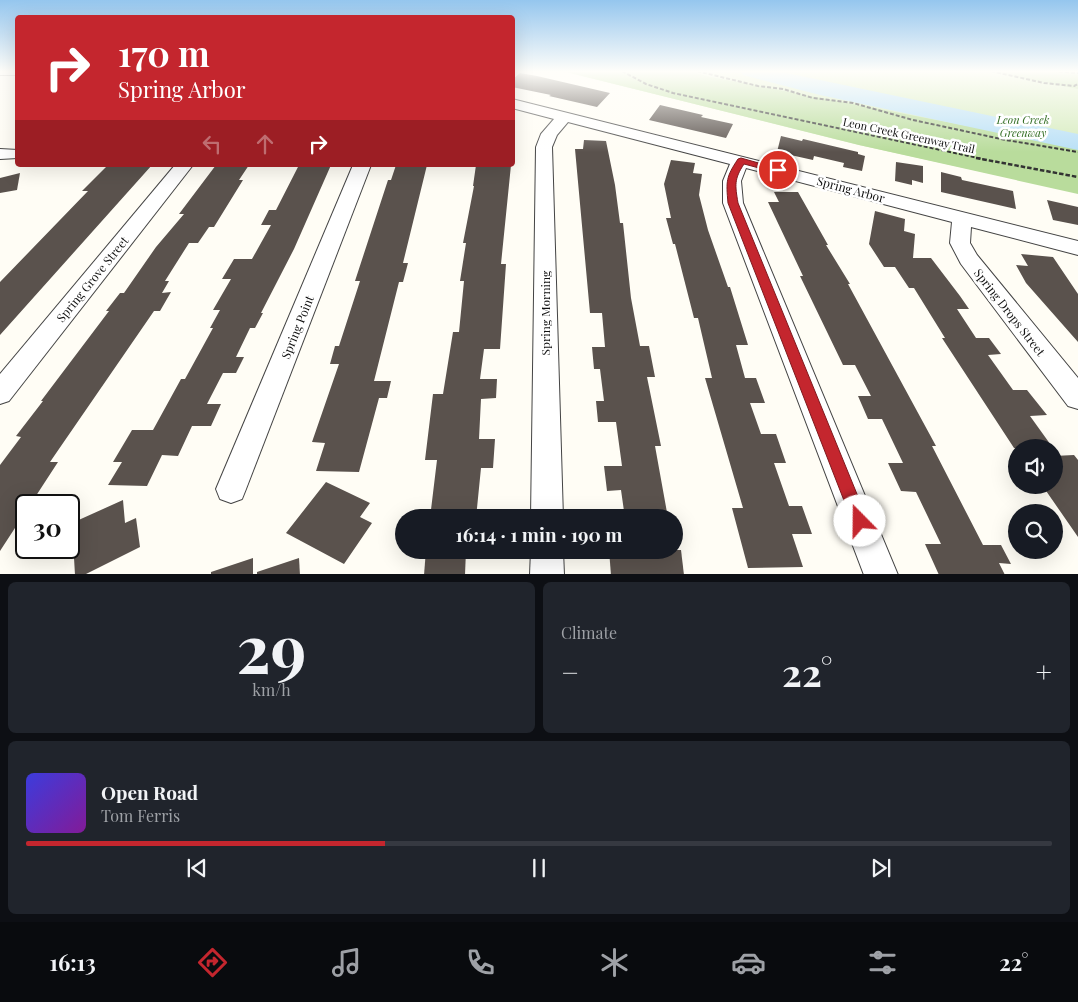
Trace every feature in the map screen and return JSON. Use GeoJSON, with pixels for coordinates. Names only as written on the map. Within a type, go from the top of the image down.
{"type":"FeatureCollection","features":[{"type":"Feature","properties":{"kind":"street","name":"Spring Arbor"},"geometry":{"type":"LineString","coordinates":[[515,104],[1078,248]]}},
{"type":"Feature","properties":{"kind":"street","name":"Spring Morning"},"geometry":{"type":"LineString","coordinates":[[547,509],[544,147],[549,134],[565,116]]}},
{"type":"Feature","properties":{"kind":"street"},"geometry":{"type":"LineString","coordinates":[[741,161],[732,174],[730,182],[733,203],[881,574]]}},
{"type":"Feature","properties":{"kind":"street","name":"Spring Grove Street"},"geometry":{"type":"LineString","coordinates":[[0,393],[182,167]]}},
{"type":"Feature","properties":{"kind":"street","name":"Spring Point"},"geometry":{"type":"LineString","coordinates":[[231,489],[361,167]]}},
{"type":"Feature","properties":{"kind":"street","name":"Spring Drops Street"},"geometry":{"type":"LineString","coordinates":[[962,218],[960,243],[969,259],[1078,398]]}},
{"type":"Feature","properties":{"kind":"street"},"geometry":{"type":"LineString","coordinates":[[547,559],[547,574]]}},
{"type":"Feature","properties":{"kind":"path","name":"Leon Creek Greenway Trail"},"geometry":{"type":"LineString","coordinates":[[695,98],[976,158],[1078,177]]}},
{"type":"Feature","properties":{"kind":"path"},"geometry":{"type":"LineString","coordinates":[[813,98],[853,103],[913,120],[1078,152]]}},
{"type":"Feature","properties":{"kind":"green space","name":"Leon Creek Greenway"},"geometry":{"type":"Polygon","coordinates":[[[670,98],[1078,98],[1078,193],[859,145],[670,98]]]}},
{"type":"Feature","properties":{"kind":"green space"},"geometry":{"type":"Polygon","coordinates":[[[670,98],[820,98],[1078,147],[1078,194],[859,145],[670,98]]]}},
{"type":"Feature","properties":{"kind":"building"},"geometry":{"type":"Polygon","coordinates":[[[557,98],[606,98],[597,107],[557,98]]]}},
{"type":"Feature","properties":{"kind":"building"},"geometry":{"type":"Polygon","coordinates":[[[660,105],[733,124],[726,138],[649,120],[660,105]]]}},
{"type":"Feature","properties":{"kind":"building"},"geometry":{"type":"Polygon","coordinates":[[[781,136],[802,141],[803,139],[858,152],[858,154],[865,156],[862,171],[843,167],[844,163],[814,156],[813,160],[777,152],[781,136]]]}},
{"type":"Feature","properties":{"kind":"building"},"geometry":{"type":"Polygon","coordinates":[[[584,140],[606,141],[620,223],[623,223],[631,298],[640,346],[649,346],[655,377],[647,377],[661,446],[655,446],[666,509],[624,509],[621,490],[607,491],[604,466],[622,466],[616,422],[598,422],[596,401],[604,401],[600,369],[594,369],[592,347],[605,347],[602,313],[590,313],[575,149],[583,149],[584,140]]]}},
{"type":"Feature","properties":{"kind":"building"},"geometry":{"type":"Polygon","coordinates":[[[671,160],[695,163],[693,173],[702,174],[699,195],[708,230],[728,287],[730,287],[748,345],[736,345],[745,378],[756,378],[765,403],[750,403],[761,434],[776,434],[786,463],[774,463],[789,506],[802,506],[812,534],[792,534],[803,567],[748,568],[732,508],[743,508],[705,378],[712,378],[698,318],[694,318],[675,244],[673,244],[666,218],[671,218],[664,184],[671,160]]]}},
{"type":"Feature","properties":{"kind":"building"},"geometry":{"type":"Polygon","coordinates":[[[896,162],[923,166],[923,183],[912,180],[912,185],[895,181],[896,162]]]}},
{"type":"Feature","properties":{"kind":"building"},"geometry":{"type":"Polygon","coordinates":[[[106,167],[150,167],[0,335],[0,282],[88,191],[82,191],[106,167]]]}},
{"type":"Feature","properties":{"kind":"building"},"geometry":{"type":"Polygon","coordinates":[[[214,167],[248,167],[239,180],[243,180],[214,227],[209,227],[198,243],[189,243],[165,281],[169,281],[162,293],[171,292],[160,311],[154,311],[50,462],[58,462],[37,494],[15,494],[15,528],[0,551],[0,465],[21,437],[16,436],[109,311],[106,311],[120,293],[124,293],[156,247],[184,214],[179,214],[214,167]]]}},
{"type":"Feature","properties":{"kind":"building"},"geometry":{"type":"Polygon","coordinates":[[[298,167],[330,167],[294,249],[261,313],[263,313],[255,328],[250,328],[236,357],[244,357],[236,373],[223,373],[207,404],[221,404],[211,426],[192,426],[178,456],[162,455],[147,486],[108,485],[122,462],[113,462],[132,430],[153,430],[181,379],[185,379],[213,328],[210,328],[220,310],[213,310],[231,279],[222,279],[234,259],[252,259],[271,225],[261,225],[269,210],[276,210],[298,167]]]}},
{"type":"Feature","properties":{"kind":"building"},"geometry":{"type":"Polygon","coordinates":[[[395,167],[427,167],[403,263],[408,263],[403,282],[399,282],[374,381],[391,381],[387,398],[379,398],[359,472],[316,471],[325,443],[312,442],[339,364],[330,364],[335,346],[339,346],[360,281],[355,281],[388,180],[391,180],[395,167]]]}},
{"type":"Feature","properties":{"kind":"building"},"geometry":{"type":"Polygon","coordinates":[[[476,167],[511,167],[501,264],[506,264],[500,349],[484,349],[480,379],[497,379],[496,398],[481,399],[479,439],[495,439],[493,468],[481,468],[477,509],[431,509],[437,460],[425,460],[433,394],[443,394],[453,332],[459,332],[464,281],[460,281],[466,243],[463,243],[476,167]]]}},
{"type":"Feature","properties":{"kind":"building"},"geometry":{"type":"Polygon","coordinates":[[[941,172],[961,177],[962,180],[1013,191],[1016,209],[941,192],[941,172]]]}},
{"type":"Feature","properties":{"kind":"building"},"geometry":{"type":"Polygon","coordinates":[[[20,173],[17,190],[0,193],[0,178],[20,173]]]}},
{"type":"Feature","properties":{"kind":"building"},"geometry":{"type":"Polygon","coordinates":[[[774,192],[798,192],[828,245],[826,245],[850,284],[848,284],[936,446],[932,446],[983,545],[1001,545],[1011,564],[999,563],[1004,574],[939,574],[925,544],[941,544],[916,492],[901,491],[888,463],[903,463],[882,419],[868,419],[858,396],[871,396],[855,365],[843,365],[800,276],[803,276],[768,202],[779,202],[774,192]]]}},
{"type":"Feature","properties":{"kind":"building"},"geometry":{"type":"Polygon","coordinates":[[[1047,200],[1078,207],[1078,225],[1053,220],[1047,200]]]}},
{"type":"Feature","properties":{"kind":"building"},"geometry":{"type":"Polygon","coordinates":[[[875,211],[905,219],[904,231],[915,234],[913,258],[931,258],[960,296],[969,309],[957,309],[976,338],[989,338],[1001,354],[988,355],[1013,390],[1027,390],[1047,415],[1030,416],[1047,439],[1008,439],[942,338],[945,338],[914,288],[909,288],[895,267],[884,267],[869,244],[875,211]]]}},
{"type":"Feature","properties":{"kind":"building"},"geometry":{"type":"Polygon","coordinates":[[[1021,254],[1053,257],[1078,294],[1078,342],[1026,283],[1016,265],[1028,266],[1021,254]]]}},
{"type":"Feature","properties":{"kind":"building"},"geometry":{"type":"Polygon","coordinates":[[[1074,455],[1078,460],[1078,537],[1063,515],[1063,504],[1055,504],[1048,494],[1063,494],[1063,456],[1074,455]]]}},
{"type":"Feature","properties":{"kind":"building"},"geometry":{"type":"Polygon","coordinates":[[[326,482],[370,503],[360,517],[372,523],[344,564],[286,533],[326,482]]]}},
{"type":"Feature","properties":{"kind":"building"},"geometry":{"type":"Polygon","coordinates":[[[123,500],[125,523],[136,518],[140,547],[86,574],[75,574],[74,559],[80,559],[80,519],[123,500]]]}},
{"type":"Feature","properties":{"kind":"building"},"geometry":{"type":"Polygon","coordinates":[[[253,558],[253,574],[211,574],[211,572],[253,558]]]}},
{"type":"Feature","properties":{"kind":"building"},"geometry":{"type":"Polygon","coordinates":[[[299,558],[300,574],[257,574],[257,572],[299,558]]]}},
{"type":"Feature","properties":{"kind":"building"},"geometry":{"type":"Polygon","coordinates":[[[425,559],[466,559],[465,574],[424,574],[425,559]]]}},
{"type":"Feature","properties":{"kind":"building"},"geometry":{"type":"Polygon","coordinates":[[[610,559],[682,559],[684,574],[611,574],[610,559]]]}},
{"type":"Feature","properties":{"kind":"waterway"},"geometry":{"type":"LineString","coordinates":[[867,98],[1078,142]]}},
{"type":"Feature","properties":{"kind":"route"},"geometry":{"type":"LineString","coordinates":[[778,170],[741,161],[732,174],[730,182],[733,203],[860,521]]}}]}
